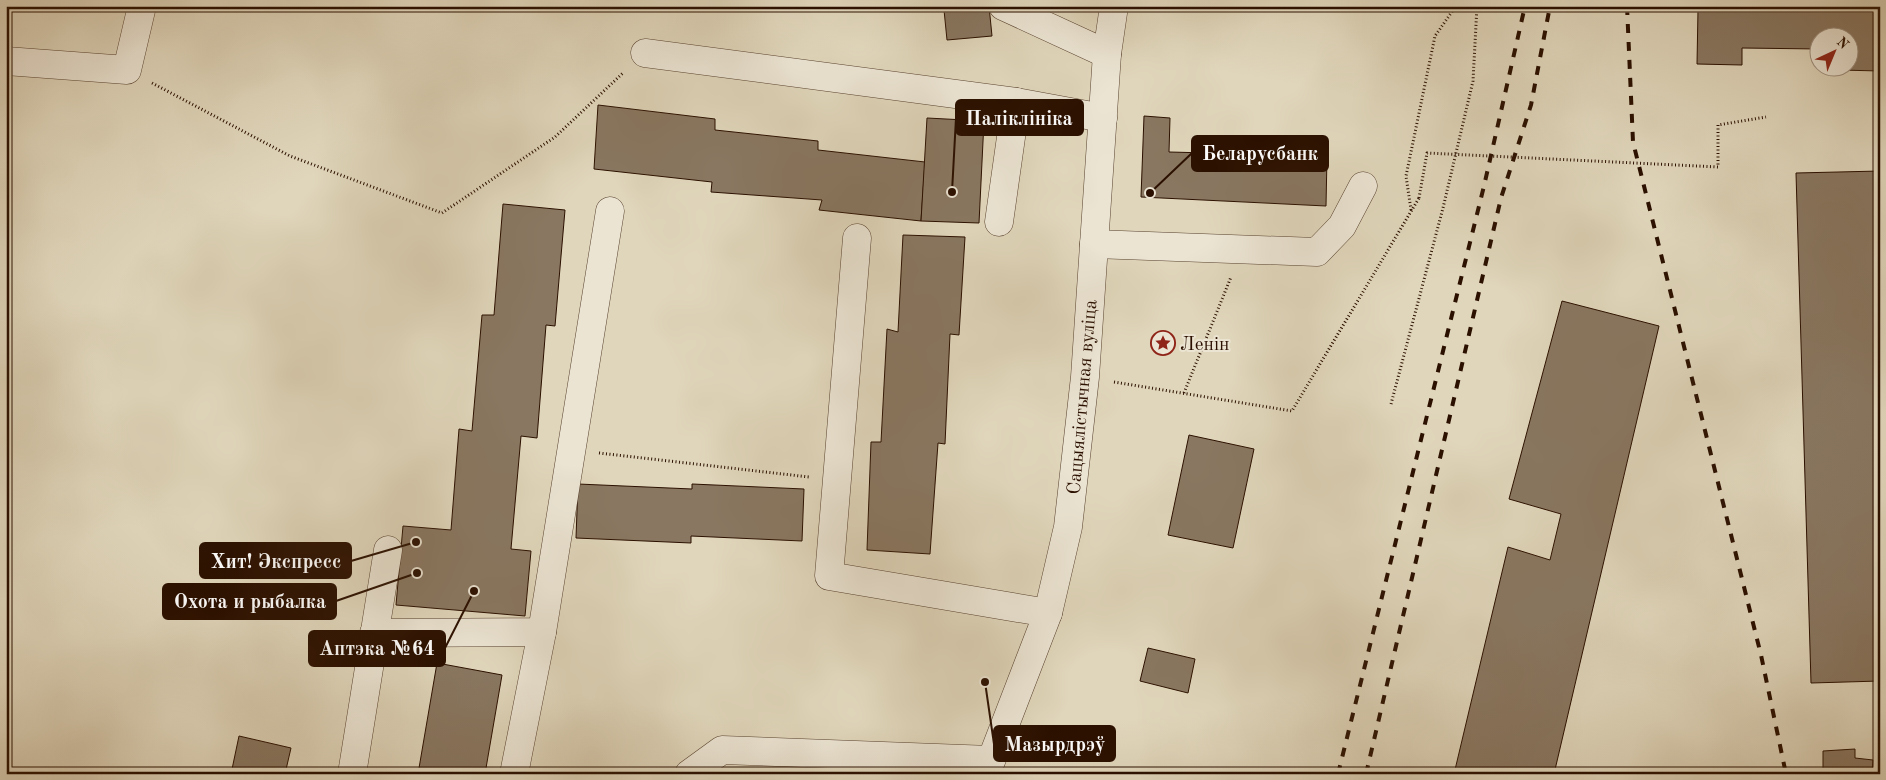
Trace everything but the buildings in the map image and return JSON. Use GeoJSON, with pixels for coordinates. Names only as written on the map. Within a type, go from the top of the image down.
{"type":"FeatureCollection","features":[{"type":"Feature","properties":{"kind":"street"},"geometry":{"type":"LineString","coordinates":[[6,61],[128,70],[142,6]]}},
{"type":"Feature","properties":{"kind":"street"},"geometry":{"type":"LineString","coordinates":[[1003,6],[1108,54]]}},
{"type":"Feature","properties":{"kind":"street","name":"Сацыялістычная вуліца"},"geometry":{"type":"LineString","coordinates":[[988,767],[1048,613],[1068,527],[1085,377],[1108,54],[1114,6]]}},
{"type":"Feature","properties":{"kind":"street"},"geometry":{"type":"LineString","coordinates":[[645,53],[1016,102],[1103,118]]}},
{"type":"Feature","properties":{"kind":"street"},"geometry":{"type":"LineString","coordinates":[[999,222],[1016,102]]}},
{"type":"Feature","properties":{"kind":"street"},"geometry":{"type":"LineString","coordinates":[[1094,244],[1317,252],[1342,226],[1363,186]]}},
{"type":"Feature","properties":{"kind":"street"},"geometry":{"type":"LineString","coordinates":[[514,774],[542,632],[610,211]]}},
{"type":"Feature","properties":{"kind":"street"},"geometry":{"type":"LineString","coordinates":[[857,238],[828,576],[1048,613]]}},
{"type":"Feature","properties":{"kind":"street"},"geometry":{"type":"LineString","coordinates":[[352,774],[388,550]]}},
{"type":"Feature","properties":{"kind":"street"},"geometry":{"type":"LineString","coordinates":[[374,633],[542,632]]}},
{"type":"Feature","properties":{"kind":"street"},"geometry":{"type":"LineString","coordinates":[[689,774],[722,750],[988,767]]}},
{"type":"Feature","properties":{"kind":"path"},"geometry":{"type":"LineString","coordinates":[[1412,210],[1406,176],[1435,36],[1456,6]]}},
{"type":"Feature","properties":{"kind":"path"},"geometry":{"type":"LineString","coordinates":[[1391,404],[1443,208],[1473,81],[1477,6]]}},
{"type":"Feature","properties":{"kind":"path"},"geometry":{"type":"LineString","coordinates":[[128,70],[290,156],[442,213],[555,137],[645,53]]}},
{"type":"Feature","properties":{"kind":"path"},"geometry":{"type":"LineString","coordinates":[[1085,377],[1292,411],[1419,198],[1428,153],[1718,167],[1718,125],[1766,117]]}},
{"type":"Feature","properties":{"kind":"path"},"geometry":{"type":"LineString","coordinates":[[1184,393],[1242,249]]}},
{"type":"Feature","properties":{"kind":"path"},"geometry":{"type":"LineString","coordinates":[[572,450],[837,480]]}},
{"type":"Feature","properties":{"kind":"railway"},"geometry":{"type":"LineString","coordinates":[[1338,774],[1484,186],[1525,6]]}},
{"type":"Feature","properties":{"kind":"railway"},"geometry":{"type":"LineString","coordinates":[[1366,774],[1501,198],[1531,105],[1550,6]]}},
{"type":"Feature","properties":{"kind":"railway"},"geometry":{"type":"LineString","coordinates":[[1627,6],[1633,142],[1761,655],[1786,774]]}},
{"type":"Feature","properties":{"kind":"place","name":"Паліклініка"},"geometry":{"type":"Point","coordinates":[952,192]}},
{"type":"Feature","properties":{"kind":"place","name":"Беларусбанк"},"geometry":{"type":"Point","coordinates":[1150,193]}},
{"type":"Feature","properties":{"kind":"place","name":"Ленін"},"geometry":{"type":"Point","coordinates":[1163,343]}},
{"type":"Feature","properties":{"kind":"place","name":"Хит! Экспресс"},"geometry":{"type":"Point","coordinates":[416,542]}},
{"type":"Feature","properties":{"kind":"place","name":"Охота и рыбалка"},"geometry":{"type":"Point","coordinates":[417,573]}},
{"type":"Feature","properties":{"kind":"place","name":"Аптэка №64"},"geometry":{"type":"Point","coordinates":[474,591]}},
{"type":"Feature","properties":{"kind":"place","name":"Мазырдрэў"},"geometry":{"type":"Point","coordinates":[985,682]}}]}
